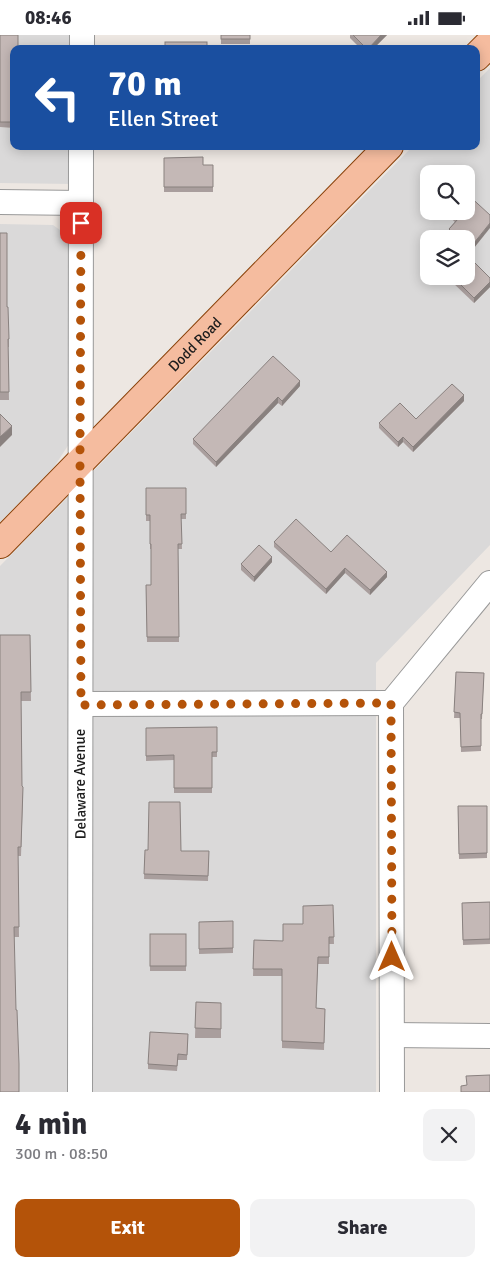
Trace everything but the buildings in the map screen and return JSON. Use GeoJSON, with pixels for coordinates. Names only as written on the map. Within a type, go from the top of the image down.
{"type":"FeatureCollection","features":[{"type":"Feature","properties":{"kind":"main road"},"geometry":{"type":"LineString","coordinates":[[480,53],[490,43]]}},
{"type":"Feature","properties":{"kind":"main road","name":"Dodd Road"},"geometry":{"type":"LineString","coordinates":[[0,544],[385,150]]}},
{"type":"Feature","properties":{"kind":"street","name":"Delaware Avenue"},"geometry":{"type":"LineString","coordinates":[[80,1092],[81,150]]}},
{"type":"Feature","properties":{"kind":"street"},"geometry":{"type":"LineString","coordinates":[[0,202],[81,203]]}},
{"type":"Feature","properties":{"kind":"street"},"geometry":{"type":"LineString","coordinates":[[392,1092],[391,703],[490,583]]}},
{"type":"Feature","properties":{"kind":"street"},"geometry":{"type":"LineString","coordinates":[[81,705],[391,703]]}},
{"type":"Feature","properties":{"kind":"street"},"geometry":{"type":"LineString","coordinates":[[392,1035],[490,1036]]}},
{"type":"Feature","properties":{"kind":"shaded area"},"geometry":{"type":"Polygon","coordinates":[[[0,35],[73,35],[73,45],[10,45],[10,150],[73,150],[73,184],[0,183],[0,35]]]}},
{"type":"Feature","properties":{"kind":"shaded area"},"geometry":{"type":"Polygon","coordinates":[[[490,68],[490,545],[376,663],[376,1092],[0,1092],[0,566],[409,150],[480,150],[480,78],[490,68]]]}},
{"type":"Feature","properties":{"kind":"shaded area"},"geometry":{"type":"Polygon","coordinates":[[[0,224],[53,225],[71,238],[71,441],[54,467],[0,522],[0,224]]]}},
{"type":"Feature","properties":{"kind":"route"},"geometry":{"type":"LineString","coordinates":[[81,223],[81,705],[391,703],[392,957]]}}]}
